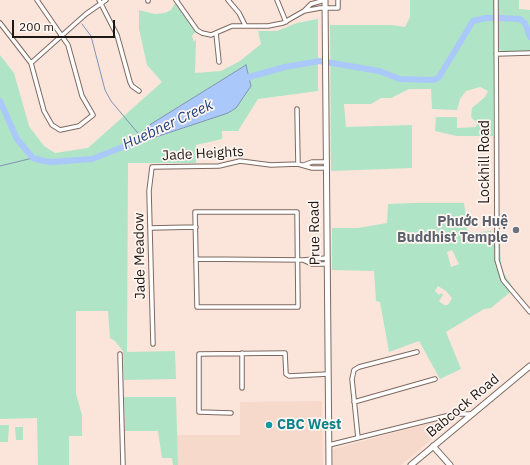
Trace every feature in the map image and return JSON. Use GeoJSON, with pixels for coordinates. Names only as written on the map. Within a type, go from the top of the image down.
{"type":"FeatureCollection","features":[{"type":"Feature","properties":{"kind":"main road","name":"Prue Road"},"geometry":{"type":"LineString","coordinates":[[326,0],[329,465]]}},
{"type":"Feature","properties":{"kind":"main road","name":"Babcock Road"},"geometry":{"type":"LineString","coordinates":[[411,465],[530,366]]}},
{"type":"Feature","properties":{"kind":"main road"},"geometry":{"type":"LineString","coordinates":[[433,446],[450,465]]}},
{"type":"Feature","properties":{"kind":"street"},"geometry":{"type":"LineString","coordinates":[[0,22],[31,63],[44,111],[54,127],[60,130],[76,127],[93,115],[82,96],[71,52],[37,0]]}},
{"type":"Feature","properties":{"kind":"street"},"geometry":{"type":"LineString","coordinates":[[31,63],[62,37],[100,1],[106,0]]}},
{"type":"Feature","properties":{"kind":"street"},"geometry":{"type":"LineString","coordinates":[[176,0],[202,33],[211,35],[232,26],[268,26],[286,22],[304,11],[313,3],[326,0]]}},
{"type":"Feature","properties":{"kind":"street"},"geometry":{"type":"LineString","coordinates":[[228,0],[239,14],[245,25]]}},
{"type":"Feature","properties":{"kind":"street"},"geometry":{"type":"LineString","coordinates":[[276,0],[286,22]]}},
{"type":"Feature","properties":{"kind":"street"},"geometry":{"type":"LineString","coordinates":[[304,11],[338,8],[338,0]]}},
{"type":"Feature","properties":{"kind":"street","name":"Lockhill Road"},"geometry":{"type":"LineString","coordinates":[[496,0],[497,260],[504,280],[530,312]]}},
{"type":"Feature","properties":{"kind":"street"},"geometry":{"type":"LineString","coordinates":[[100,1],[118,35],[130,82],[132,86],[139,91]]}},
{"type":"Feature","properties":{"kind":"street"},"geometry":{"type":"LineString","coordinates":[[313,3],[315,10]]}},
{"type":"Feature","properties":{"kind":"street"},"geometry":{"type":"LineString","coordinates":[[216,33],[219,62]]}},
{"type":"Feature","properties":{"kind":"street"},"geometry":{"type":"LineString","coordinates":[[496,54],[530,54]]}},
{"type":"Feature","properties":{"kind":"street"},"geometry":{"type":"LineString","coordinates":[[297,109],[298,164]]}},
{"type":"Feature","properties":{"kind":"street","name":"Jade Heights"},"geometry":{"type":"LineString","coordinates":[[152,167],[219,166],[240,161],[271,166],[298,164],[315,168],[326,168]]}},
{"type":"Feature","properties":{"kind":"street"},"geometry":{"type":"LineString","coordinates":[[315,162],[315,168]]}},
{"type":"Feature","properties":{"kind":"street","name":"Jade Heights"},"geometry":{"type":"LineString","coordinates":[[304,165],[315,162],[326,162]]}},
{"type":"Feature","properties":{"kind":"street","name":"Jade Meadow"},"geometry":{"type":"LineString","coordinates":[[152,167],[150,177],[150,228],[153,344]]}},
{"type":"Feature","properties":{"kind":"street"},"geometry":{"type":"LineString","coordinates":[[195,212],[297,212],[298,307],[197,306],[196,227],[195,212]]}},
{"type":"Feature","properties":{"kind":"street"},"geometry":{"type":"LineString","coordinates":[[150,228],[196,227]]}},
{"type":"Feature","properties":{"kind":"street"},"geometry":{"type":"LineString","coordinates":[[315,258],[315,264]]}},
{"type":"Feature","properties":{"kind":"street"},"geometry":{"type":"LineString","coordinates":[[196,259],[303,260],[327,258]]}},
{"type":"Feature","properties":{"kind":"street"},"geometry":{"type":"LineString","coordinates":[[303,260],[315,264],[327,264]]}},
{"type":"Feature","properties":{"kind":"street"},"geometry":{"type":"LineString","coordinates":[[358,438],[352,379],[354,370],[359,367],[417,352]]}},
{"type":"Feature","properties":{"kind":"street"},"geometry":{"type":"LineString","coordinates":[[242,353],[242,388]]}},
{"type":"Feature","properties":{"kind":"street"},"geometry":{"type":"LineString","coordinates":[[231,413],[199,412],[199,354],[285,353],[286,374],[289,376],[328,374]]}},
{"type":"Feature","properties":{"kind":"street"},"geometry":{"type":"LineString","coordinates":[[120,354],[122,465]]}},
{"type":"Feature","properties":{"kind":"street"},"geometry":{"type":"LineString","coordinates":[[354,402],[435,379]]}},
{"type":"Feature","properties":{"kind":"street"},"geometry":{"type":"LineString","coordinates":[[329,445],[454,414],[472,414]]}},
{"type":"Feature","properties":{"kind":"shaded area"},"geometry":{"type":"Polygon","coordinates":[[[322,401],[323,465],[178,465],[177,435],[240,435],[240,402],[322,401]]]}},
{"type":"Feature","properties":{"kind":"shaded area"},"geometry":{"type":"Polygon","coordinates":[[[453,417],[455,420],[401,465],[333,465],[333,449],[453,417]]]}},
{"type":"Feature","properties":{"kind":"green space"},"geometry":{"type":"Polygon","coordinates":[[[410,0],[519,0],[519,9],[530,10],[530,51],[501,51],[498,48],[498,25],[493,25],[493,136],[457,136],[435,131],[436,117],[457,117],[457,128],[476,127],[477,123],[471,117],[472,108],[485,97],[488,91],[480,87],[466,91],[460,99],[457,110],[432,109],[431,89],[409,89],[391,98],[381,98],[371,104],[344,104],[346,127],[412,125],[412,168],[331,171],[330,25],[392,25],[405,27],[410,17],[410,0]]]}},
{"type":"Feature","properties":{"kind":"green space"},"geometry":{"type":"Polygon","coordinates":[[[175,3],[195,32],[192,36],[194,42],[196,39],[195,73],[221,71],[240,61],[261,44],[258,31],[277,31],[297,23],[318,19],[318,91],[258,99],[238,131],[222,131],[222,139],[196,145],[196,163],[128,163],[127,352],[175,351],[176,379],[124,380],[123,351],[115,341],[110,338],[108,311],[76,311],[76,394],[82,415],[82,436],[69,436],[69,465],[38,465],[37,418],[0,419],[0,55],[14,73],[29,126],[44,146],[55,153],[88,148],[162,82],[147,65],[139,29],[139,10],[155,14],[165,13],[171,10],[175,3]],[[246,65],[151,124],[144,130],[148,140],[228,113],[236,108],[251,86],[246,65]]]}},
{"type":"Feature","properties":{"kind":"green space"},"geometry":{"type":"Polygon","coordinates":[[[464,203],[468,233],[491,231],[500,237],[501,269],[514,289],[491,308],[484,309],[446,332],[461,369],[440,379],[419,341],[389,352],[380,302],[376,301],[374,271],[332,270],[332,228],[358,228],[387,223],[388,204],[464,203]],[[452,250],[447,252],[451,267],[459,264],[452,250]],[[438,286],[435,291],[439,295],[441,293],[443,295],[439,301],[444,305],[448,305],[452,298],[446,291],[438,286]]]}},
{"type":"Feature","properties":{"kind":"green space"},"geometry":{"type":"Polygon","coordinates":[[[124,397],[176,397],[178,465],[173,465],[172,458],[162,458],[158,431],[125,431],[124,397]]]}},
{"type":"Feature","properties":{"kind":"green space"},"geometry":{"type":"Polygon","coordinates":[[[0,425],[9,425],[8,442],[0,442],[0,425]]]}},
{"type":"Feature","properties":{"kind":"green space"},"geometry":{"type":"Polygon","coordinates":[[[15,427],[23,427],[23,440],[16,440],[15,427]]]}},
{"type":"Feature","properties":{"kind":"water"},"geometry":{"type":"Polygon","coordinates":[[[246,65],[251,86],[236,108],[228,113],[156,137],[144,139],[142,133],[151,124],[246,65]]]}},
{"type":"Feature","properties":{"kind":"waterway","name":"Huebner Creek"},"geometry":{"type":"LineString","coordinates":[[244,81],[249,77],[285,67],[320,61],[379,71],[400,79],[434,80],[439,77],[473,21],[493,18]]}},
{"type":"Feature","properties":{"kind":"waterway","name":"Huebner Creek"},"geometry":{"type":"LineString","coordinates":[[498,18],[520,19],[525,23],[530,37]]}},
{"type":"Feature","properties":{"kind":"waterway"},"geometry":{"type":"LineString","coordinates":[[82,24],[91,36],[105,90],[111,101],[142,138]]}},
{"type":"Feature","properties":{"kind":"waterway","name":"Huebner Creek"},"geometry":{"type":"LineString","coordinates":[[0,101],[17,139],[33,158],[44,161],[52,162],[92,159],[128,145],[149,134]]}},
{"type":"Feature","properties":{"kind":"waterway"},"geometry":{"type":"LineString","coordinates":[[0,166],[33,158]]}},
{"type":"Feature","properties":{"kind":"place","name":"Phước Huệ Buddhist Temple"},"geometry":{"type":"Point","coordinates":[516,230]}},
{"type":"Feature","properties":{"kind":"place","name":"CBC West"},"geometry":{"type":"Point","coordinates":[269,425]}}]}
